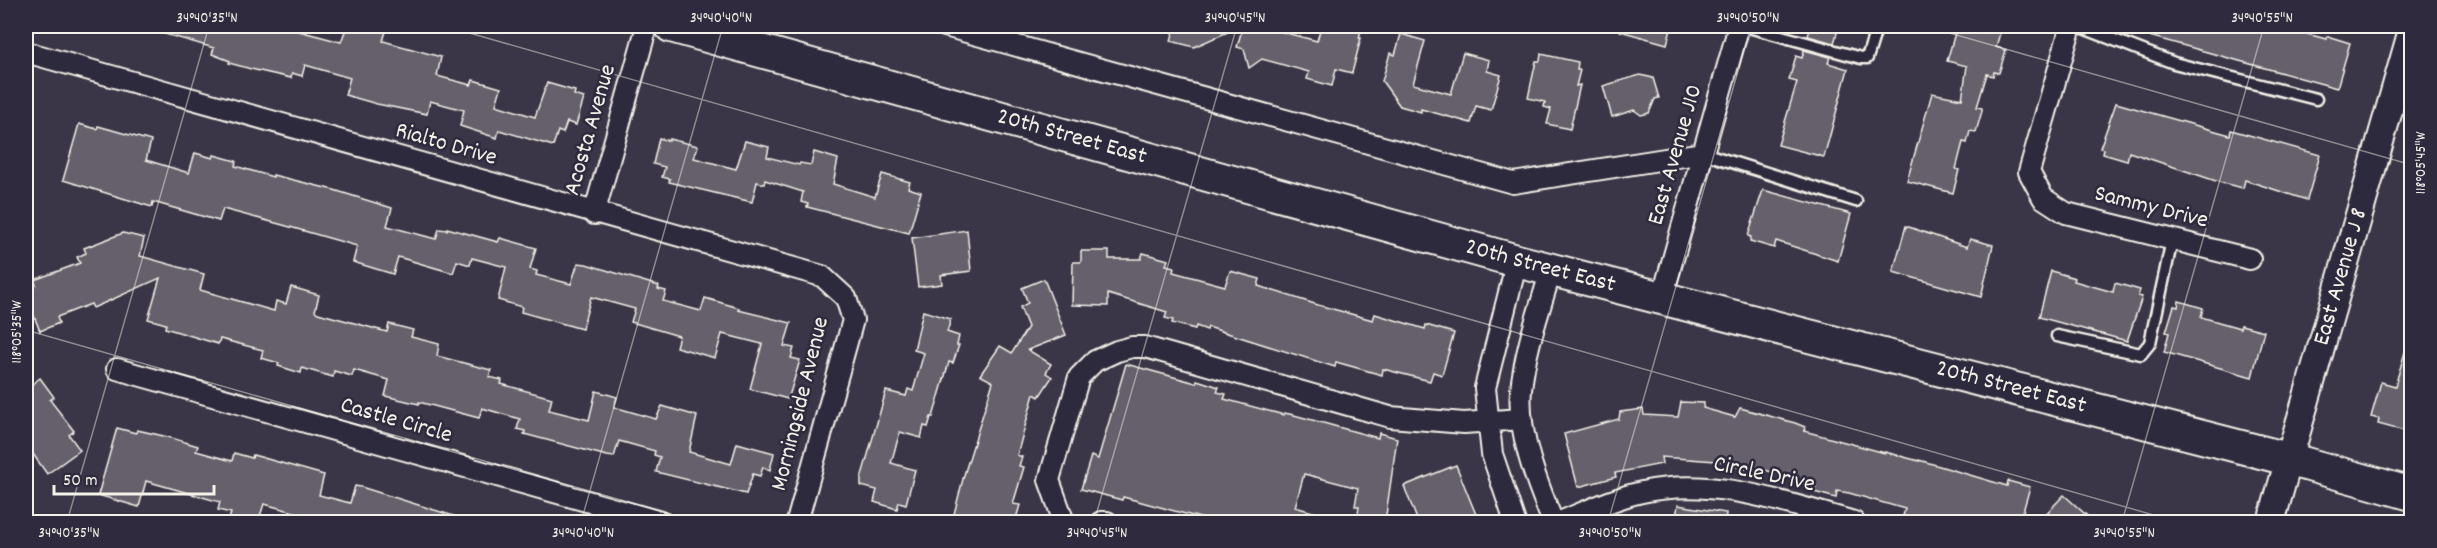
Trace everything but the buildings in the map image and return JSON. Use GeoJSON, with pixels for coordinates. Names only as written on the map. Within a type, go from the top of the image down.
{"type":"FeatureCollection","features":[{"type":"Feature","properties":{"kind":"main road","name":"20th Street East"},"geometry":{"type":"LineString","coordinates":[[671,26],[1517,261],[2288,459],[2412,494]]}},
{"type":"Feature","properties":{"kind":"street","name":"Acosta Avenue"},"geometry":{"type":"LineString","coordinates":[[594,214],[647,26]]}},
{"type":"Feature","properties":{"kind":"street"},"geometry":{"type":"LineString","coordinates":[[945,26],[1513,183],[1703,153]]}},
{"type":"Feature","properties":{"kind":"street","name":"East Avenue J10"},"geometry":{"type":"LineString","coordinates":[[1662,298],[1739,26]]}},
{"type":"Feature","properties":{"kind":"street","name":"Sammy Drive"},"geometry":{"type":"LineString","coordinates":[[2071,26],[2029,172],[2043,198],[2066,213],[2250,259]]}},
{"type":"Feature","properties":{"kind":"street","name":"East Avenue J 8"},"geometry":{"type":"LineString","coordinates":[[2271,522],[2412,30]]}},
{"type":"Feature","properties":{"kind":"street","name":"Rialto Drive"},"geometry":{"type":"LineString","coordinates":[[26,52],[594,214],[822,276],[846,298]]}},
{"type":"Feature","properties":{"kind":"street"},"geometry":{"type":"LineString","coordinates":[[1515,522],[1492,454],[1485,388],[1517,261]]}},
{"type":"Feature","properties":{"kind":"street"},"geometry":{"type":"LineString","coordinates":[[1551,270],[1531,341],[1521,391],[1522,419],[1533,472],[1553,522]]}},
{"type":"Feature","properties":{"kind":"street","name":"Morningside Avenue"},"geometry":{"type":"LineString","coordinates":[[797,522],[853,321],[846,298]]}},
{"type":"Feature","properties":{"kind":"street"},"geometry":{"type":"LineString","coordinates":[[1064,522],[1049,480],[1079,377],[1095,361],[1132,347],[1145,347],[1390,417],[1439,422],[1522,419]]}},
{"type":"Feature","properties":{"kind":"street","name":"Castle Circle"},"geometry":{"type":"LineString","coordinates":[[117,369],[661,522]]}},
{"type":"Feature","properties":{"kind":"street","name":"Circle Drive"},"geometry":{"type":"LineString","coordinates":[[1560,522],[1605,503],[1642,492],[1674,487],[1708,486],[1740,491],[1854,522]]}},
{"type":"Feature","properties":{"kind":"street"},"geometry":{"type":"LineString","coordinates":[[1101,522],[1107,522]]}},
{"type":"Feature","properties":{"kind":"lane"},"geometry":{"type":"LineString","coordinates":[[1745,26],[1861,58],[1867,58],[1877,26]]}},
{"type":"Feature","properties":{"kind":"lane"},"geometry":{"type":"LineString","coordinates":[[2078,26],[2174,63],[2316,99]]}},
{"type":"Feature","properties":{"kind":"lane"},"geometry":{"type":"LineString","coordinates":[[1703,153],[1856,201]]}},
{"type":"Feature","properties":{"kind":"lane"},"geometry":{"type":"LineString","coordinates":[[2057,336],[2141,354],[2150,343],[2172,240]]}}]}
